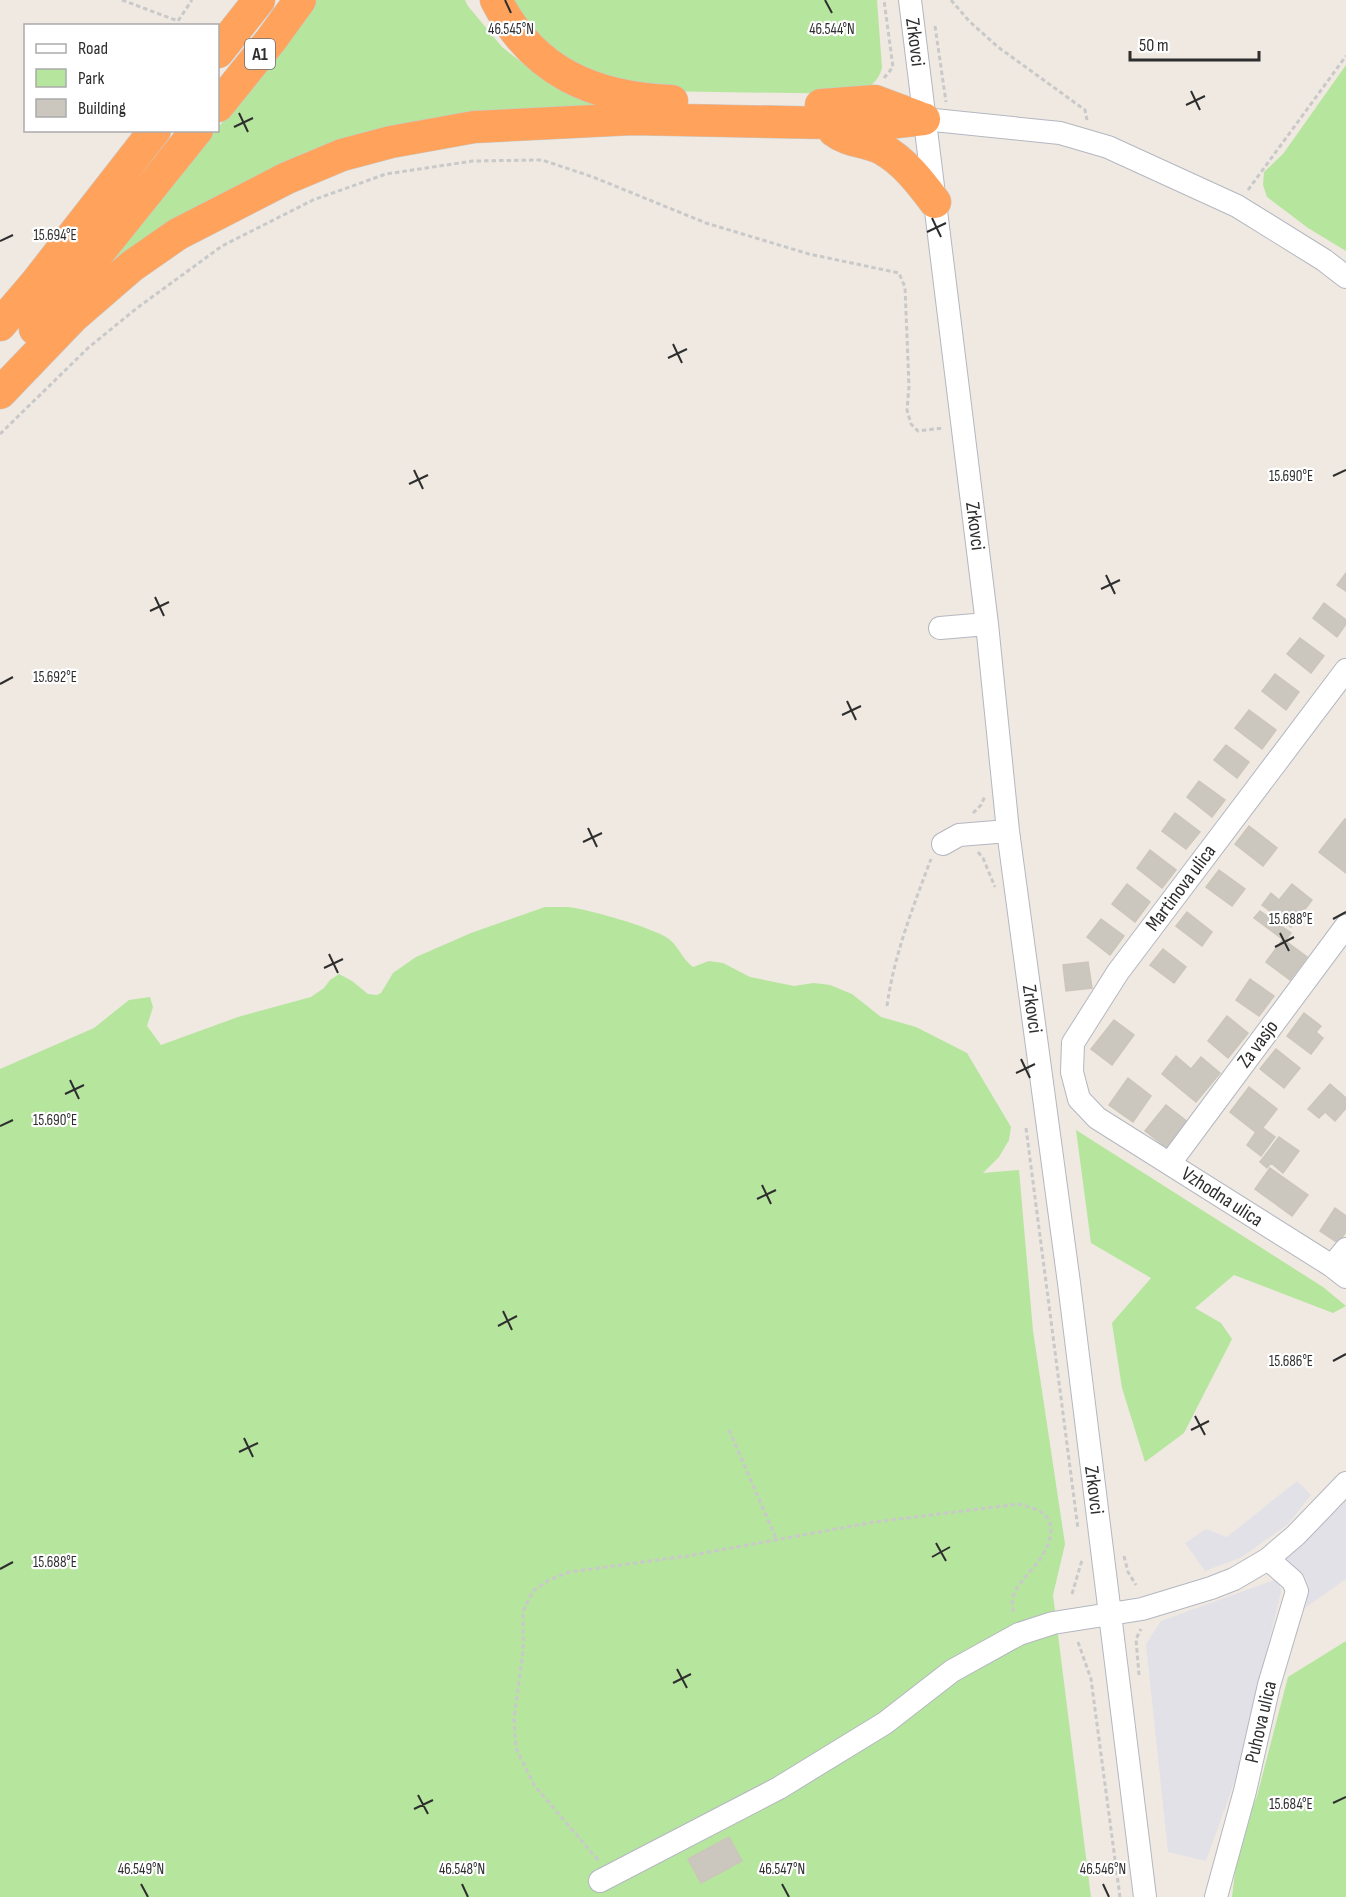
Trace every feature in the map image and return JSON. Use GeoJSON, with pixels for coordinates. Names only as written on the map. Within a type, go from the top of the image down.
{"type":"FeatureCollection","features":[{"type":"Feature","properties":{"kind":"highway","name":"A1"},"geometry":{"type":"LineString","coordinates":[[219,51],[259,0]]}},
{"type":"Feature","properties":{"kind":"highway","name":"A1"},"geometry":{"type":"LineString","coordinates":[[219,105],[300,0]]}},
{"type":"Feature","properties":{"kind":"highway"},"geometry":{"type":"LineString","coordinates":[[496,0],[518,34],[538,58],[567,77],[604,92],[644,100],[685,102],[825,105],[875,101],[924,119]]}},
{"type":"Feature","properties":{"kind":"highway"},"geometry":{"type":"LineString","coordinates":[[0,393],[73,317],[132,266],[169,240],[287,178],[342,155],[391,142],[474,127],[633,119],[879,124],[924,119]]}},
{"type":"Feature","properties":{"kind":"highway"},"geometry":{"type":"LineString","coordinates":[[823,123],[843,138],[881,149],[913,174],[935,202]]}},
{"type":"Feature","properties":{"kind":"highway"},"geometry":{"type":"LineString","coordinates":[[0,325],[153,132]]}},
{"type":"Feature","properties":{"kind":"highway"},"geometry":{"type":"LineString","coordinates":[[0,368],[59,302],[195,132]]}},
{"type":"Feature","properties":{"kind":"street","name":"Zrkovci"},"geometry":{"type":"LineString","coordinates":[[909,0],[987,624],[1008,831],[1069,1283],[1145,1897]]}},
{"type":"Feature","properties":{"kind":"street"},"geometry":{"type":"LineString","coordinates":[[924,119],[1060,133],[1085,139],[1129,156],[1237,206],[1324,260],[1346,278]]}},
{"type":"Feature","properties":{"kind":"street"},"geometry":{"type":"LineString","coordinates":[[940,628],[987,624]]}},
{"type":"Feature","properties":{"kind":"street","name":"Martinova ulica"},"geometry":{"type":"LineString","coordinates":[[1097,1118],[1079,1099],[1072,1072],[1073,1043],[1118,972],[1346,670]]}},
{"type":"Feature","properties":{"kind":"street"},"geometry":{"type":"LineString","coordinates":[[943,843],[959,835],[1008,831]]}},
{"type":"Feature","properties":{"kind":"street","name":"Za vasjo"},"geometry":{"type":"LineString","coordinates":[[1170,1163],[1346,926]]}},
{"type":"Feature","properties":{"kind":"street","name":"Vzhodna ulica"},"geometry":{"type":"LineString","coordinates":[[1097,1118],[1341,1264]]}},
{"type":"Feature","properties":{"kind":"street"},"geometry":{"type":"LineString","coordinates":[[606,1878],[779,1788],[885,1723],[952,1671],[1019,1634],[1053,1623],[1142,1609],[1234,1579],[1268,1559],[1296,1535],[1346,1483]]}},
{"type":"Feature","properties":{"kind":"street","name":"Puhova ulica"},"geometry":{"type":"LineString","coordinates":[[1216,1897],[1245,1791],[1269,1685],[1297,1591],[1293,1581],[1268,1559]]}},
{"type":"Feature","properties":{"kind":"path"},"geometry":{"type":"LineString","coordinates":[[122,0],[178,21],[192,0]]}},
{"type":"Feature","properties":{"kind":"path"},"geometry":{"type":"LineString","coordinates":[[880,82],[893,67],[884,0]]}},
{"type":"Feature","properties":{"kind":"path"},"geometry":{"type":"LineString","coordinates":[[951,0],[969,21],[998,48],[1085,110],[1087,120],[1085,139]]}},
{"type":"Feature","properties":{"kind":"path"},"geometry":{"type":"LineString","coordinates":[[934,21],[942,80]]}},
{"type":"Feature","properties":{"kind":"path"},"geometry":{"type":"LineString","coordinates":[[1237,206],[1346,56]]}},
{"type":"Feature","properties":{"kind":"path"},"geometry":{"type":"LineString","coordinates":[[0,434],[88,348],[137,308],[222,246],[313,200],[386,174],[473,161],[542,160],[593,177],[706,223],[809,254],[899,273],[905,287],[909,386],[907,410],[911,424],[918,431],[963,426]]}},
{"type":"Feature","properties":{"kind":"path"},"geometry":{"type":"LineString","coordinates":[[887,1006],[891,979],[905,930],[931,858],[943,843]]}},
{"type":"Feature","properties":{"kind":"path"},"geometry":{"type":"LineString","coordinates":[[975,849],[983,858],[996,890]]}},
{"type":"Feature","properties":{"kind":"path"},"geometry":{"type":"LineString","coordinates":[[1026,1126],[1079,1538]]}},
{"type":"Feature","properties":{"kind":"path"},"geometry":{"type":"LineString","coordinates":[[729,1430],[776,1539]]}},
{"type":"Feature","properties":{"kind":"path"},"geometry":{"type":"LineString","coordinates":[[606,1878],[534,1785],[516,1748],[514,1719],[523,1651],[522,1611],[533,1591],[549,1580],[569,1572],[687,1556],[874,1522],[1019,1504],[1035,1508],[1046,1515],[1052,1527],[1050,1539],[1040,1559],[1015,1590],[1011,1604],[1019,1634]]}},
{"type":"Feature","properties":{"kind":"path"},"geometry":{"type":"LineString","coordinates":[[1072,1594],[1082,1562],[1080,1550]]}},
{"type":"Feature","properties":{"kind":"path"},"geometry":{"type":"LineString","coordinates":[[1078,1642],[1091,1679],[1120,1897]]}},
{"type":"Feature","properties":{"kind":"shaded area"},"geometry":{"type":"Polygon","coordinates":[[[1297,1481],[1311,1495],[1288,1524],[1242,1557],[1205,1571],[1185,1543],[1206,1529],[1227,1537],[1297,1481]]]}},
{"type":"Feature","properties":{"kind":"shaded area"},"geometry":{"type":"Polygon","coordinates":[[[1346,1496],[1346,1579],[1305,1608],[1309,1587],[1305,1576],[1283,1562],[1346,1496]]]}},
{"type":"Feature","properties":{"kind":"shaded area"},"geometry":{"type":"Polygon","coordinates":[[[1274,1580],[1280,1585],[1281,1592],[1234,1783],[1206,1861],[1168,1852],[1146,1644],[1161,1621],[1274,1580]]]}},
{"type":"Feature","properties":{"kind":"green space"},"geometry":{"type":"Polygon","coordinates":[[[317,0],[465,0],[502,47],[542,78],[580,98],[624,107],[467,117],[116,268],[112,262],[214,132],[219,132],[219,127],[317,0]]]}},
{"type":"Feature","properties":{"kind":"green space"},"geometry":{"type":"Polygon","coordinates":[[[505,0],[877,0],[882,68],[872,84],[857,94],[653,91],[559,65],[505,0]]]}},
{"type":"Feature","properties":{"kind":"green space"},"geometry":{"type":"Polygon","coordinates":[[[1346,65],[1346,251],[1308,228],[1267,197],[1263,185],[1264,172],[1283,154],[1346,65]]]}},
{"type":"Feature","properties":{"kind":"green space"},"geometry":{"type":"Polygon","coordinates":[[[545,907],[577,908],[650,930],[669,939],[693,967],[709,961],[723,963],[750,977],[794,986],[814,983],[830,985],[852,994],[881,1017],[916,1027],[967,1053],[1011,1127],[1009,1140],[999,1157],[983,1173],[1019,1170],[1033,1331],[1065,1544],[1053,1595],[1091,1897],[0,1897],[0,1069],[94,1028],[129,1000],[150,997],[153,1007],[147,1026],[161,1045],[238,1017],[311,997],[339,974],[368,994],[377,995],[381,993],[393,973],[416,957],[471,933],[545,907]]]}},
{"type":"Feature","properties":{"kind":"green space"},"geometry":{"type":"Polygon","coordinates":[[[1076,1130],[1323,1287],[1346,1306],[1333,1313],[1234,1275],[1195,1308],[1221,1323],[1232,1339],[1184,1433],[1145,1462],[1122,1388],[1112,1323],[1151,1278],[1091,1243],[1076,1130]]]}},
{"type":"Feature","properties":{"kind":"green space"},"geometry":{"type":"Polygon","coordinates":[[[1346,1641],[1346,1897],[1232,1897],[1239,1840],[1257,1796],[1288,1677],[1346,1641]]]}},
{"type":"Feature","properties":{"kind":"building"},"geometry":{"type":"Polygon","coordinates":[[[1346,573],[1346,591],[1337,585],[1346,573]]]}},
{"type":"Feature","properties":{"kind":"building"},"geometry":{"type":"Polygon","coordinates":[[[1324,603],[1346,620],[1346,624],[1337,637],[1313,618],[1324,603]]]}},
{"type":"Feature","properties":{"kind":"building"},"geometry":{"type":"Polygon","coordinates":[[[1300,638],[1324,656],[1311,673],[1287,654],[1300,638]]]}},
{"type":"Feature","properties":{"kind":"building"},"geometry":{"type":"Polygon","coordinates":[[[1275,674],[1299,692],[1286,710],[1262,691],[1275,674]]]}},
{"type":"Feature","properties":{"kind":"building"},"geometry":{"type":"Polygon","coordinates":[[[1249,710],[1276,730],[1262,749],[1235,728],[1249,710]]]}},
{"type":"Feature","properties":{"kind":"building"},"geometry":{"type":"Polygon","coordinates":[[[1226,745],[1249,762],[1237,778],[1214,760],[1226,745]]]}},
{"type":"Feature","properties":{"kind":"building"},"geometry":{"type":"Polygon","coordinates":[[[1199,781],[1225,800],[1212,817],[1187,797],[1199,781]]]}},
{"type":"Feature","properties":{"kind":"building"},"geometry":{"type":"Polygon","coordinates":[[[1175,813],[1200,832],[1186,849],[1162,831],[1175,813]]]}},
{"type":"Feature","properties":{"kind":"building"},"geometry":{"type":"Polygon","coordinates":[[[1346,820],[1346,873],[1319,852],[1346,820]]]}},
{"type":"Feature","properties":{"kind":"building"},"geometry":{"type":"Polygon","coordinates":[[[1249,826],[1277,848],[1263,866],[1235,844],[1249,826]]]}},
{"type":"Feature","properties":{"kind":"building"},"geometry":{"type":"Polygon","coordinates":[[[1150,850],[1176,870],[1162,888],[1137,868],[1150,850]]]}},
{"type":"Feature","properties":{"kind":"building"},"geometry":{"type":"Polygon","coordinates":[[[1219,870],[1245,889],[1232,906],[1206,887],[1219,870]]]}},
{"type":"Feature","properties":{"kind":"building"},"geometry":{"type":"Polygon","coordinates":[[[1127,884],[1150,902],[1135,922],[1112,904],[1127,884]]]}},
{"type":"Feature","properties":{"kind":"building"},"geometry":{"type":"Polygon","coordinates":[[[1292,884],[1312,900],[1291,927],[1262,905],[1271,893],[1279,900],[1292,884]]]}},
{"type":"Feature","properties":{"kind":"building"},"geometry":{"type":"Polygon","coordinates":[[[1260,911],[1291,933],[1285,941],[1254,918],[1260,911]]]}},
{"type":"Feature","properties":{"kind":"building"},"geometry":{"type":"Polygon","coordinates":[[[1187,912],[1212,932],[1202,946],[1176,926],[1187,912]]]}},
{"type":"Feature","properties":{"kind":"building"},"geometry":{"type":"Polygon","coordinates":[[[1101,919],[1124,936],[1110,955],[1087,937],[1101,919]]]}},
{"type":"Feature","properties":{"kind":"building"},"geometry":{"type":"Polygon","coordinates":[[[1283,939],[1307,957],[1290,980],[1266,962],[1283,939]]]}},
{"type":"Feature","properties":{"kind":"building"},"geometry":{"type":"Polygon","coordinates":[[[1163,949],[1186,967],[1174,983],[1150,965],[1163,949]]]}},
{"type":"Feature","properties":{"kind":"building"},"geometry":{"type":"Polygon","coordinates":[[[1088,962],[1092,988],[1066,991],[1063,965],[1088,962]]]}},
{"type":"Feature","properties":{"kind":"building"},"geometry":{"type":"Polygon","coordinates":[[[1250,979],[1274,996],[1259,1016],[1236,1000],[1250,979]]]}},
{"type":"Feature","properties":{"kind":"building"},"geometry":{"type":"Polygon","coordinates":[[[1304,1013],[1321,1026],[1316,1032],[1323,1038],[1311,1054],[1287,1036],[1304,1013]]]}},
{"type":"Feature","properties":{"kind":"building"},"geometry":{"type":"Polygon","coordinates":[[[1227,1016],[1248,1033],[1228,1058],[1208,1041],[1227,1016]]]}},
{"type":"Feature","properties":{"kind":"building"},"geometry":{"type":"Polygon","coordinates":[[[1114,1020],[1134,1035],[1112,1065],[1091,1049],[1114,1020]]]}},
{"type":"Feature","properties":{"kind":"building"},"geometry":{"type":"Polygon","coordinates":[[[1276,1049],[1300,1068],[1284,1088],[1260,1069],[1276,1049]]]}},
{"type":"Feature","properties":{"kind":"building"},"geometry":{"type":"Polygon","coordinates":[[[1176,1056],[1191,1069],[1201,1057],[1220,1073],[1196,1102],[1162,1074],[1176,1056]]]}},
{"type":"Feature","properties":{"kind":"building"},"geometry":{"type":"Polygon","coordinates":[[[1128,1078],[1151,1096],[1133,1122],[1109,1105],[1128,1078]]]}},
{"type":"Feature","properties":{"kind":"building"},"geometry":{"type":"Polygon","coordinates":[[[1330,1084],[1346,1098],[1346,1108],[1335,1121],[1325,1112],[1319,1118],[1308,1109],[1330,1084]]]}},
{"type":"Feature","properties":{"kind":"building"},"geometry":{"type":"Polygon","coordinates":[[[1249,1087],[1277,1109],[1258,1134],[1230,1112],[1249,1087]]]}},
{"type":"Feature","properties":{"kind":"building"},"geometry":{"type":"Polygon","coordinates":[[[1166,1105],[1188,1122],[1167,1148],[1145,1131],[1166,1105]]]}},
{"type":"Feature","properties":{"kind":"building"},"geometry":{"type":"Polygon","coordinates":[[[1263,1128],[1275,1137],[1261,1156],[1247,1145],[1256,1132],[1258,1134],[1263,1128]]]}},
{"type":"Feature","properties":{"kind":"building"},"geometry":{"type":"Polygon","coordinates":[[[1279,1137],[1299,1151],[1283,1173],[1271,1163],[1267,1168],[1260,1162],[1279,1137]]]}},
{"type":"Feature","properties":{"kind":"building"},"geometry":{"type":"Polygon","coordinates":[[[1270,1168],[1308,1195],[1292,1216],[1255,1189],[1270,1168]]]}},
{"type":"Feature","properties":{"kind":"building"},"geometry":{"type":"Polygon","coordinates":[[[1335,1208],[1346,1216],[1346,1232],[1338,1243],[1320,1231],[1335,1208]]]}},
{"type":"Feature","properties":{"kind":"building"},"geometry":{"type":"Polygon","coordinates":[[[729,1837],[742,1861],[701,1883],[688,1859],[729,1837]]]}}]}
